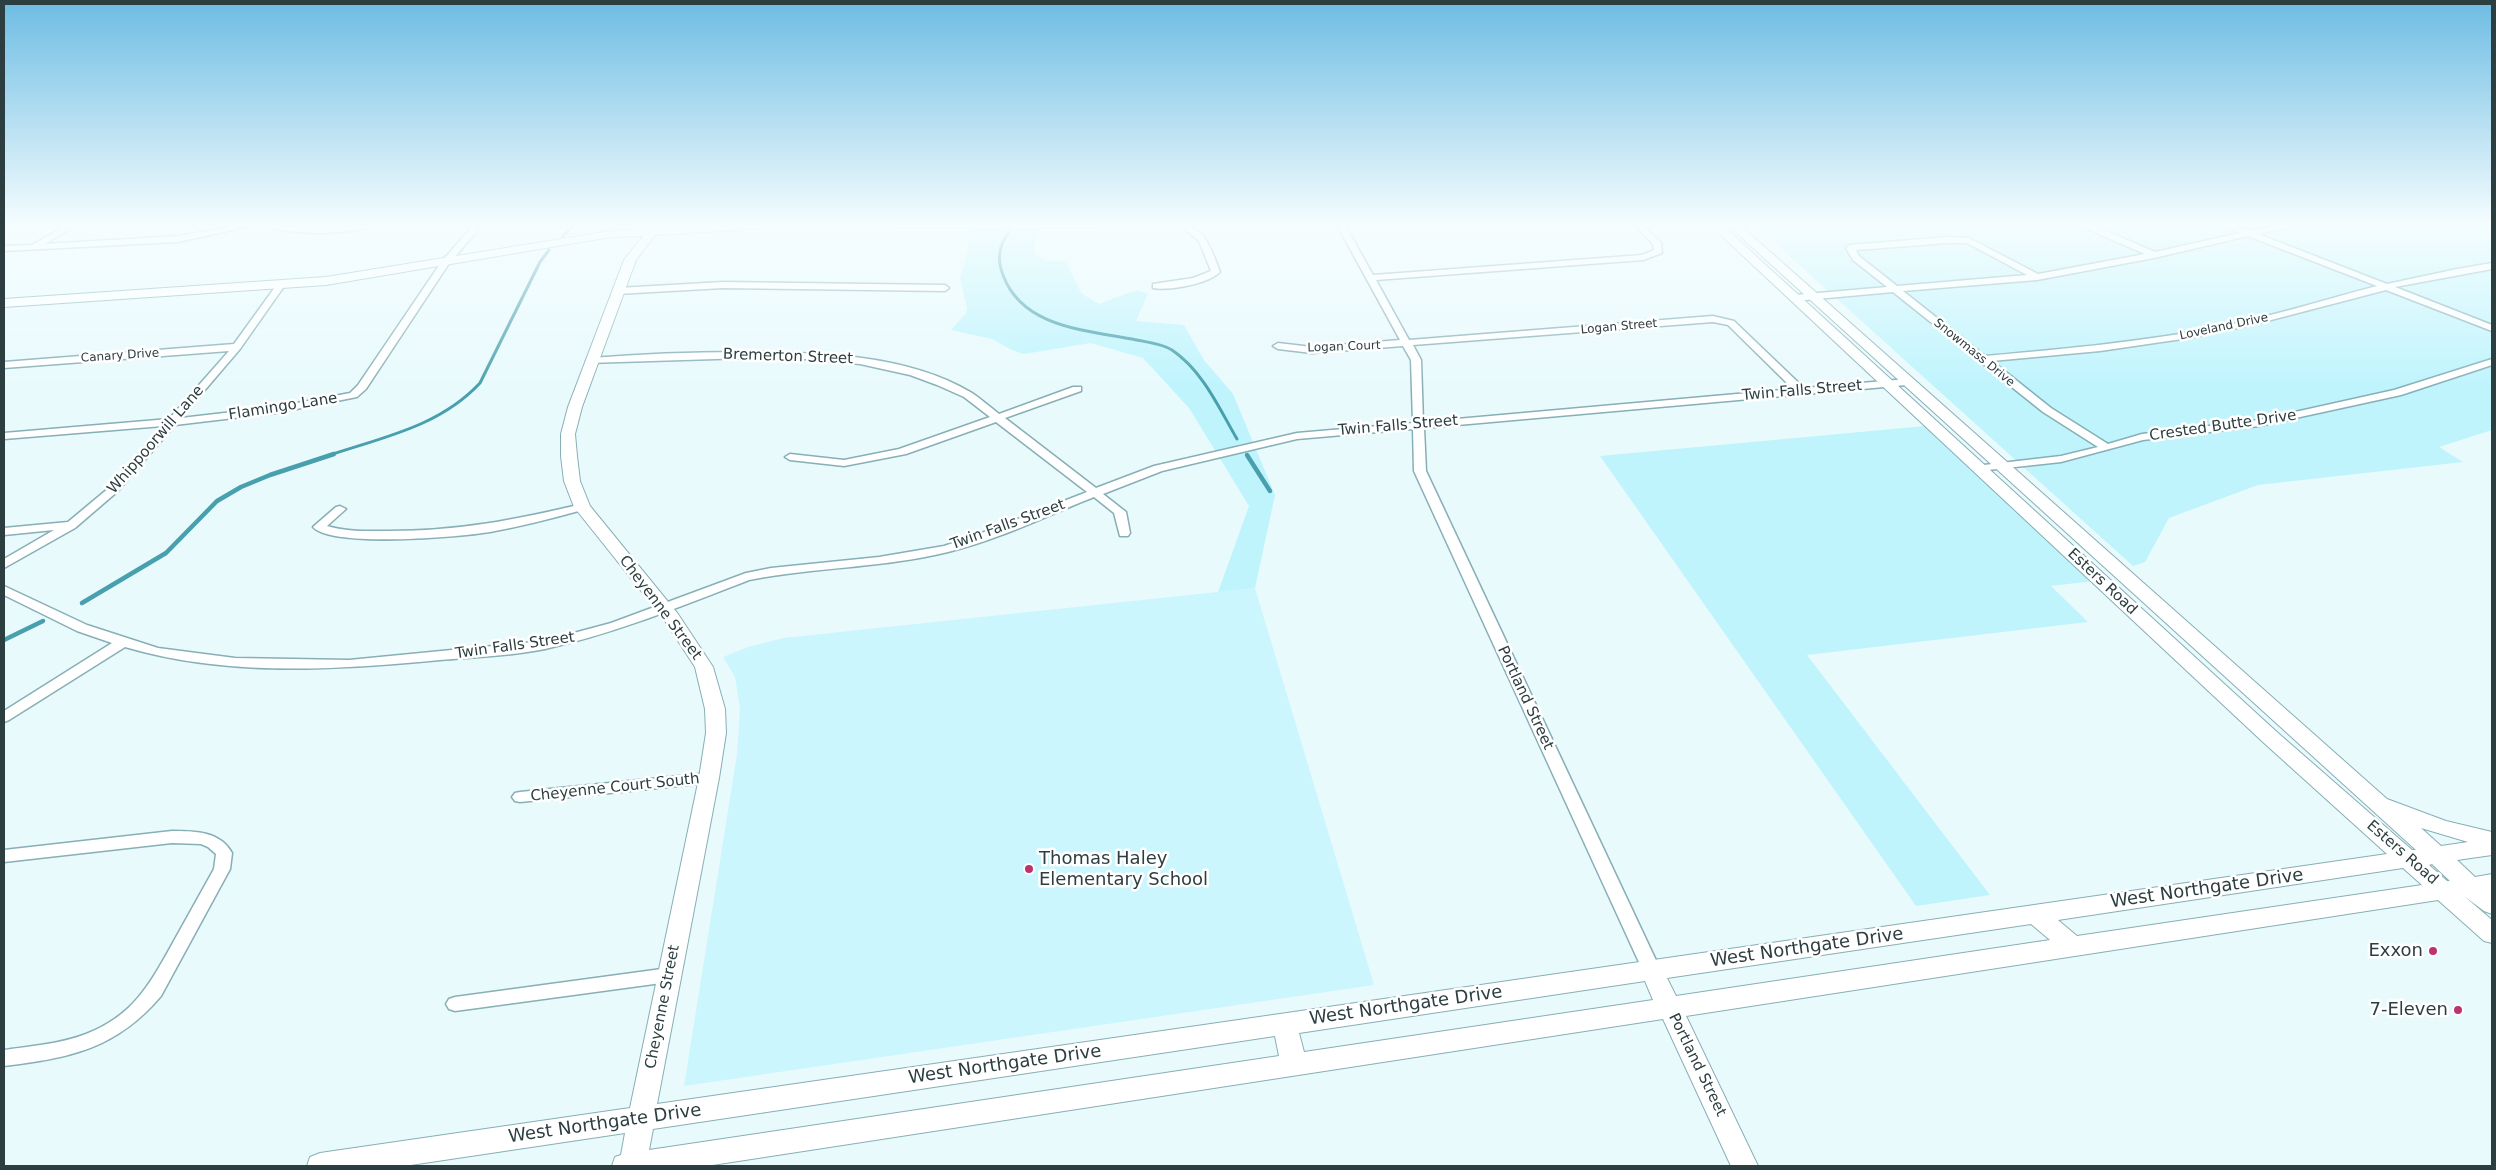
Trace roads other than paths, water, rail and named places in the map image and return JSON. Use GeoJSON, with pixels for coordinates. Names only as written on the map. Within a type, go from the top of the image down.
{"type":"FeatureCollection","features":[{"type":"Feature","properties":{"kind":"main road"},"geometry":{"type":"LineString","coordinates":[[4,303],[281,285],[330,280]]}},
{"type":"Feature","properties":{"kind":"main road","name":"Cheyenne Street"},"geometry":{"type":"LineString","coordinates":[[622,280],[592,361],[568,434],[572,481],[582,507],[663,608],[700,660],[712,688],[716,734],[709,778],[630,1166]]}},
{"type":"Feature","properties":{"kind":"main road","name":"Esters Road"},"geometry":{"type":"LineString","coordinates":[[1776,280],[1889,383],[2368,794],[2435,855],[2482,884],[2492,905]]}},
{"type":"Feature","properties":{"kind":"main road","name":"Esters Road"},"geometry":{"type":"LineString","coordinates":[[1794,280],[1907,382],[1989,467],[2271,738],[2492,934]]}},
{"type":"Feature","properties":{"kind":"main road"},"geometry":{"type":"LineString","coordinates":[[2368,794],[2393,808],[2436,827],[2492,840]]}},
{"type":"Feature","properties":{"kind":"main road","name":"West Northgate Drive"},"geometry":{"type":"LineString","coordinates":[[320,1166],[2492,847]]}},
{"type":"Feature","properties":{"kind":"main road"},"geometry":{"type":"LineString","coordinates":[[630,1166],[2482,884]]}},
{"type":"Feature","properties":{"kind":"main road"},"geometry":{"type":"LineString","coordinates":[[2035,914],[2072,946]]}},
{"type":"Feature","properties":{"kind":"main road","name":"Portland Street"},"geometry":{"type":"LineString","coordinates":[[1652,971],[1746,1166]]}},
{"type":"Feature","properties":{"kind":"main road"},"geometry":{"type":"LineString","coordinates":[[1285,1024],[1294,1064]]}},
{"type":"Feature","properties":{"kind":"street","name":"Flamingo Lane"},"geometry":{"type":"LineString","coordinates":[[4,436],[173,422],[276,410],[353,395],[362,387],[434,280]]}},
{"type":"Feature","properties":{"kind":"street"},"geometry":{"type":"LineString","coordinates":[[1156,286],[1196,280]]}},
{"type":"Feature","properties":{"kind":"street","name":"Portland Street"},"geometry":{"type":"LineString","coordinates":[[1373,280],[1416,360],[1420,471],[1652,971]]}},
{"type":"Feature","properties":{"kind":"street","name":"Snowmass Drive"},"geometry":{"type":"LineString","coordinates":[[1884,280],[2047,410],[2107,448]]}},
{"type":"Feature","properties":{"kind":"street"},"geometry":{"type":"LineString","coordinates":[[1796,298],[2009,280]]}},
{"type":"Feature","properties":{"kind":"street"},"geometry":{"type":"LineString","coordinates":[[2367,280],[2492,328]]}},
{"type":"Feature","properties":{"kind":"street","name":"Loveland Drive"},"geometry":{"type":"LineString","coordinates":[[1981,359],[2106,348],[2219,330],[2417,280]]}},
{"type":"Feature","properties":{"kind":"street","name":"Whippoorwill Lane"},"geometry":{"type":"LineString","coordinates":[[4,564],[71,525],[114,489],[237,347],[281,285]]}},
{"type":"Feature","properties":{"kind":"street"},"geometry":{"type":"LineString","coordinates":[[618,291],[732,285],[945,288]]}},
{"type":"Feature","properties":{"kind":"street","name":"Logan Street"},"geometry":{"type":"LineString","coordinates":[[1409,344],[1713,319],[1725,320],[1731,323],[1801,391]]}},
{"type":"Feature","properties":{"kind":"street","name":"Logan Court"},"geometry":{"type":"LineString","coordinates":[[1278,346],[1312,350],[1409,344]]}},
{"type":"Feature","properties":{"kind":"street","name":"Canary Drive"},"geometry":{"type":"LineString","coordinates":[[4,365],[237,347]]}},
{"type":"Feature","properties":{"kind":"street","name":"Bremerton Street"},"geometry":{"type":"LineString","coordinates":[[592,361],[672,355],[824,356],[876,362],[907,369],[945,383],[968,395],[996,419],[1120,512],[1124,533]]}},
{"type":"Feature","properties":{"kind":"street","name":"Crested Butte Drive"},"geometry":{"type":"LineString","coordinates":[[1989,467],[2061,459],[2142,437],[2259,423],[2347,405],[2397,392],[2492,362]]}},
{"type":"Feature","properties":{"kind":"street","name":"Twin Falls Street"},"geometry":{"type":"LineString","coordinates":[[4,590],[82,628],[123,642],[157,652],[235,662],[349,664],[544,644],[616,626],[746,577],[771,572],[896,559],[946,549],[978,539],[1158,468],[1297,436],[1907,382]]}},
{"type":"Feature","properties":{"kind":"street"},"geometry":{"type":"LineString","coordinates":[[790,458],[844,463],[902,452],[1077,389]]}},
{"type":"Feature","properties":{"kind":"street"},"geometry":{"type":"LineString","coordinates":[[340,509],[319,527],[334,533],[364,535],[446,534],[514,525],[582,507]]}},
{"type":"Feature","properties":{"kind":"street"},"geometry":{"type":"LineString","coordinates":[[4,530],[71,525]]}},
{"type":"Feature","properties":{"kind":"street"},"geometry":{"type":"LineString","coordinates":[[4,718],[123,642]]}},
{"type":"Feature","properties":{"kind":"street","name":"Cheyenne Court South"},"geometry":{"type":"LineString","coordinates":[[520,797],[709,778]]}},
{"type":"Feature","properties":{"kind":"street"},"geometry":{"type":"LineString","coordinates":[[4,856],[172,837],[199,838],[219,844],[224,853],[222,869],[154,991],[144,1004],[123,1023],[101,1036],[69,1049],[4,1058]]}},
{"type":"Feature","properties":{"kind":"street"},"geometry":{"type":"LineString","coordinates":[[455,1004],[669,975]]}},
{"type":"Feature","properties":{"kind":"waterway"},"geometry":{"type":"LineString","coordinates":[[330,455],[391,436],[429,420],[464,398],[480,383],[531,280]]}},
{"type":"Feature","properties":{"kind":"waterway"},"geometry":{"type":"LineString","coordinates":[[1005,280],[1012,292],[1024,306],[1040,316],[1075,329],[1153,343],[1172,350],[1193,368],[1217,403],[1237,439]]}},
{"type":"Feature","properties":{"kind":"waterway"},"geometry":{"type":"LineString","coordinates":[[82,603],[166,553],[217,501],[241,487],[270,475],[334,454]]}},
{"type":"Feature","properties":{"kind":"waterway"},"geometry":{"type":"LineString","coordinates":[[1247,455],[1270,491]]}},
{"type":"Feature","properties":{"kind":"waterway"},"geometry":{"type":"LineString","coordinates":[[4,640],[43,621]]}},
{"type":"Feature","properties":{"kind":"place","name":"Thomas Haley Elementary School"},"geometry":{"type":"Point","coordinates":[1029,869]}},
{"type":"Feature","properties":{"kind":"place","name":"Exxon"},"geometry":{"type":"Point","coordinates":[2433,951]}},
{"type":"Feature","properties":{"kind":"place","name":"7-Eleven"},"geometry":{"type":"Point","coordinates":[2458,1010]}}]}
